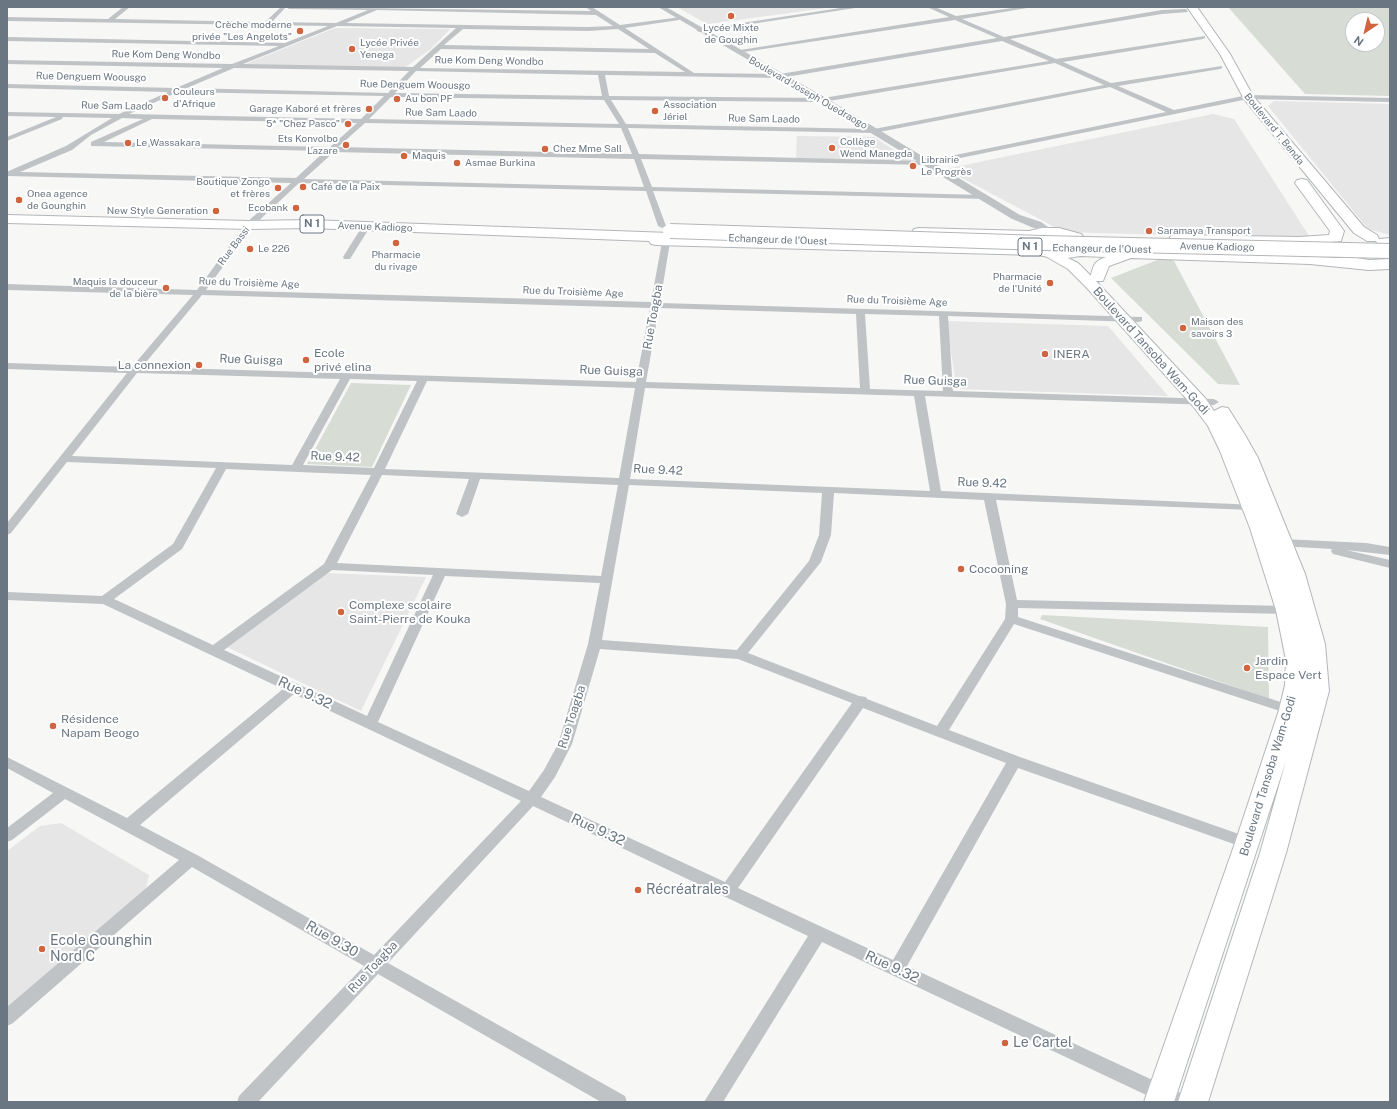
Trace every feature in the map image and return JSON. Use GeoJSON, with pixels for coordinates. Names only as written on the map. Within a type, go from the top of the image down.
{"type":"FeatureCollection","features":[{"type":"Feature","properties":{"kind":"highway","name":"Boulevard T. Benda"},"geometry":{"type":"LineString","coordinates":[[1187,8],[1220,68],[1244,98],[1359,230],[1385,243]]}},
{"type":"Feature","properties":{"kind":"highway","name":"Boulevard T. Benda"},"geometry":{"type":"LineString","coordinates":[[1187,8],[1225,54],[1244,98],[1337,231],[1334,239]]}},
{"type":"Feature","properties":{"kind":"highway","name":"Avenue Kadiogo"},"geometry":{"type":"LineString","coordinates":[[7,213],[252,223],[616,233]]}},
{"type":"Feature","properties":{"kind":"highway","name":"Avenue Kadiogo"},"geometry":{"type":"LineString","coordinates":[[7,219],[310,224],[366,227],[616,233]]}},
{"type":"Feature","properties":{"kind":"highway"},"geometry":{"type":"LineString","coordinates":[[999,234],[1014,229],[1018,226],[1018,219]]}},
{"type":"Feature","properties":{"kind":"highway","name":"N 1"},"geometry":{"type":"LineString","coordinates":[[616,233],[636,240],[667,234],[999,234],[1076,247],[1146,254],[1310,260],[1378,265],[1390,264]]}},
{"type":"Feature","properties":{"kind":"highway","name":"N 1"},"geometry":{"type":"LineString","coordinates":[[667,234],[1042,241],[1064,233],[1076,247]]}},
{"type":"Feature","properties":{"kind":"highway","name":"Echangeur de l'Ouest"},"geometry":{"type":"LineString","coordinates":[[667,234],[1390,256]]}},
{"type":"Feature","properties":{"kind":"highway","name":"N 1"},"geometry":{"type":"LineString","coordinates":[[1076,247],[1299,241],[1356,236],[1385,243]]}},
{"type":"Feature","properties":{"kind":"highway","name":"N 1"},"geometry":{"type":"LineString","coordinates":[[1334,239],[1327,245],[1331,252],[1343,259],[1360,264]]}},
{"type":"Feature","properties":{"kind":"highway","name":"Avenue Kadiogo"},"geometry":{"type":"LineString","coordinates":[[1042,241],[1385,243]]}},
{"type":"Feature","properties":{"kind":"highway"},"geometry":{"type":"LineString","coordinates":[[1098,278],[1102,264],[1109,260],[1116,257],[1146,254]]}},
{"type":"Feature","properties":{"kind":"main road","name":"Boulevard Tansoba Wam-Godi"},"geometry":{"type":"LineString","coordinates":[[1042,241],[1073,266],[1130,319],[1207,402],[1233,427],[1247,453],[1283,543],[1310,625],[1319,665],[1318,691],[1273,853],[1192,1102]]}},
{"type":"Feature","properties":{"kind":"main road"},"geometry":{"type":"LineString","coordinates":[[1076,247],[1130,319]]}},
{"type":"Feature","properties":{"kind":"main road","name":"Boulevard Tansoba Wam-Godi"},"geometry":{"type":"LineString","coordinates":[[1167,1099],[1291,710],[1296,685],[1297,660],[1286,610],[1252,507],[1224,438],[1207,402]]}},
{"type":"Feature","properties":{"kind":"street"},"geometry":{"type":"LineString","coordinates":[[110,20],[127,7]]}},
{"type":"Feature","properties":{"kind":"street"},"geometry":{"type":"LineString","coordinates":[[267,23],[284,7]]}},
{"type":"Feature","properties":{"kind":"street"},"geometry":{"type":"LineString","coordinates":[[289,7],[597,13]]}},
{"type":"Feature","properties":{"kind":"street"},"geometry":{"type":"LineString","coordinates":[[588,7],[693,75]]}},
{"type":"Feature","properties":{"kind":"street","name":"Boulevard Joseph Ouedraogo"},"geometry":{"type":"LineString","coordinates":[[661,7],[823,100],[985,197],[1018,219],[1042,241]]}},
{"type":"Feature","properties":{"kind":"street"},"geometry":{"type":"LineString","coordinates":[[700,30],[859,7]]}},
{"type":"Feature","properties":{"kind":"street"},"geometry":{"type":"LineString","coordinates":[[930,7],[1058,61],[1175,113]]}},
{"type":"Feature","properties":{"kind":"street"},"geometry":{"type":"LineString","coordinates":[[737,51],[1030,7]]}},
{"type":"Feature","properties":{"kind":"street"},"geometry":{"type":"LineString","coordinates":[[8,175],[69,148],[120,115],[233,66],[378,8]]}},
{"type":"Feature","properties":{"kind":"street","name":"Rue Kom Deng Wondbo"},"geometry":{"type":"LineString","coordinates":[[7,62],[780,76],[1187,8]]}},
{"type":"Feature","properties":{"kind":"street"},"geometry":{"type":"LineString","coordinates":[[461,16],[466,10]]}},
{"type":"Feature","properties":{"kind":"street"},"geometry":{"type":"LineString","coordinates":[[7,18],[452,27],[459,24],[588,29],[679,18]]}},
{"type":"Feature","properties":{"kind":"street","name":"Rue Bassi"},"geometry":{"type":"LineString","coordinates":[[7,530],[134,370],[199,293],[252,223],[363,121],[459,24]]}},
{"type":"Feature","properties":{"kind":"street","name":"Rue Denguem Woousgo"},"geometry":{"type":"LineString","coordinates":[[7,86],[389,95],[823,100],[1203,37]]}},
{"type":"Feature","properties":{"kind":"street"},"geometry":{"type":"LineString","coordinates":[[7,39],[287,44]]}},
{"type":"Feature","properties":{"kind":"street"},"geometry":{"type":"LineString","coordinates":[[438,46],[658,51]]}},
{"type":"Feature","properties":{"kind":"street","name":"Rue Sam Laado"},"geometry":{"type":"LineString","coordinates":[[7,114],[65,116],[120,115],[624,127],[874,131],[1112,85],[1220,68]]}},
{"type":"Feature","properties":{"kind":"street"},"geometry":{"type":"LineString","coordinates":[[601,73],[606,98],[624,127],[667,234]]}},
{"type":"Feature","properties":{"kind":"street"},"geometry":{"type":"LineString","coordinates":[[69,148],[94,144],[637,158],[926,163],[1244,98],[1390,100]]}},
{"type":"Feature","properties":{"kind":"street"},"geometry":{"type":"LineString","coordinates":[[7,139],[65,116]]}},
{"type":"Feature","properties":{"kind":"street"},"geometry":{"type":"LineString","coordinates":[[94,144],[154,117]]}},
{"type":"Feature","properties":{"kind":"street"},"geometry":{"type":"LineString","coordinates":[[8,175],[985,197]]}},
{"type":"Feature","properties":{"kind":"street"},"geometry":{"type":"LineString","coordinates":[[348,257],[366,227]]}},
{"type":"Feature","properties":{"kind":"street","name":"Rue Toagba"},"geometry":{"type":"LineString","coordinates":[[246,1102],[531,799],[550,773],[565,744],[595,644],[667,234]]}},
{"type":"Feature","properties":{"kind":"street","name":"Rue du Troisième Age"},"geometry":{"type":"LineString","coordinates":[[7,287],[1130,319]]}},
{"type":"Feature","properties":{"kind":"street"},"geometry":{"type":"LineString","coordinates":[[860,311],[865,392]]}},
{"type":"Feature","properties":{"kind":"street"},"geometry":{"type":"LineString","coordinates":[[943,314],[948,394]]}},
{"type":"Feature","properties":{"kind":"street","name":"Rue Guisga"},"geometry":{"type":"LineString","coordinates":[[7,366],[1207,402]]}},
{"type":"Feature","properties":{"kind":"street"},"geometry":{"type":"LineString","coordinates":[[296,468],[347,376]]}},
{"type":"Feature","properties":{"kind":"street"},"geometry":{"type":"LineString","coordinates":[[214,651],[328,566],[378,472],[423,378]]}},
{"type":"Feature","properties":{"kind":"street"},"geometry":{"type":"LineString","coordinates":[[919,393],[936,494]]}},
{"type":"Feature","properties":{"kind":"street","name":"Rue 9.42"},"geometry":{"type":"LineString","coordinates":[[64,459],[1252,507]]}},
{"type":"Feature","properties":{"kind":"street"},"geometry":{"type":"LineString","coordinates":[[105,600],[156,564],[178,546],[223,465]]}},
{"type":"Feature","properties":{"kind":"street"},"geometry":{"type":"LineString","coordinates":[[462,514],[476,475]]}},
{"type":"Feature","properties":{"kind":"street"},"geometry":{"type":"LineString","coordinates":[[740,655],[815,562],[824,545],[828,531],[828,491]]}},
{"type":"Feature","properties":{"kind":"street"},"geometry":{"type":"LineString","coordinates":[[941,731],[1011,619],[1012,604],[989,496]]}},
{"type":"Feature","properties":{"kind":"street"},"geometry":{"type":"LineString","coordinates":[[1283,543],[1366,547],[1390,551]]}},
{"type":"Feature","properties":{"kind":"street"},"geometry":{"type":"LineString","coordinates":[[1310,544],[1390,564]]}},
{"type":"Feature","properties":{"kind":"street"},"geometry":{"type":"LineString","coordinates":[[328,566],[606,580]]}},
{"type":"Feature","properties":{"kind":"street"},"geometry":{"type":"LineString","coordinates":[[370,724],[440,572]]}},
{"type":"Feature","properties":{"kind":"street","name":"Rue 9.32"},"geometry":{"type":"LineString","coordinates":[[7,596],[105,600],[728,891],[1167,1099]]}},
{"type":"Feature","properties":{"kind":"street"},"geometry":{"type":"LineString","coordinates":[[1012,604],[1286,610]]}},
{"type":"Feature","properties":{"kind":"street"},"geometry":{"type":"LineString","coordinates":[[1011,619],[1291,710]]}},
{"type":"Feature","properties":{"kind":"street"},"geometry":{"type":"LineString","coordinates":[[595,644],[740,655],[941,731],[1015,761],[1248,843]]}},
{"type":"Feature","properties":{"kind":"street"},"geometry":{"type":"LineString","coordinates":[[128,826],[294,688]]}},
{"type":"Feature","properties":{"kind":"street"},"geometry":{"type":"LineString","coordinates":[[728,891],[860,700]]}},
{"type":"Feature","properties":{"kind":"street"},"geometry":{"type":"LineString","coordinates":[[896,970],[1015,761]]}},
{"type":"Feature","properties":{"kind":"street"},"geometry":{"type":"LineString","coordinates":[[7,762],[64,792],[7,836]]}},
{"type":"Feature","properties":{"kind":"street","name":"Rue 9.30"},"geometry":{"type":"LineString","coordinates":[[64,792],[191,859],[618,1102]]}},
{"type":"Feature","properties":{"kind":"street"},"geometry":{"type":"LineString","coordinates":[[7,1018],[191,859]]}},
{"type":"Feature","properties":{"kind":"street"},"geometry":{"type":"LineString","coordinates":[[713,1102],[818,934]]}},
{"type":"Feature","properties":{"kind":"shaded area","name":"Lycée Mixte de Goughin"},"geometry":{"type":"Polygon","coordinates":[[[677,7],[834,7],[707,24],[677,7]]]}},
{"type":"Feature","properties":{"kind":"shaded area"},"geometry":{"type":"Polygon","coordinates":[[[1228,7],[1390,7],[1390,96],[1305,94],[1228,7]]]}},
{"type":"Feature","properties":{"kind":"shaded area"},"geometry":{"type":"Polygon","coordinates":[[[335,28],[450,29],[431,49],[404,68],[243,65],[335,28]]]}},
{"type":"Feature","properties":{"kind":"shaded area"},"geometry":{"type":"Polygon","coordinates":[[[1274,101],[1390,104],[1390,235],[1368,229],[1268,106],[1274,101]]]}},
{"type":"Feature","properties":{"kind":"shaded area"},"geometry":{"type":"Polygon","coordinates":[[[1213,114],[1234,119],[1311,239],[1064,232],[945,169],[1213,114]]]}},
{"type":"Feature","properties":{"kind":"shaded area"},"geometry":{"type":"Polygon","coordinates":[[[797,136],[874,137],[913,162],[796,158],[797,136]]]}},
{"type":"Feature","properties":{"kind":"shaded area"},"geometry":{"type":"Polygon","coordinates":[[[1160,259],[1169,259],[1174,261],[1240,385],[1218,384],[1111,278],[1160,259]]]}},
{"type":"Feature","properties":{"kind":"shaded area"},"geometry":{"type":"Polygon","coordinates":[[[946,321],[1108,326],[1168,396],[957,389],[946,321]]]}},
{"type":"Feature","properties":{"kind":"shaded area"},"geometry":{"type":"Polygon","coordinates":[[[351,383],[411,385],[372,467],[307,464],[351,383]]]}},
{"type":"Feature","properties":{"kind":"shaded area","name":"Complexe scolaire Saint-Pierre de Kouka"},"geometry":{"type":"Polygon","coordinates":[[[325,573],[426,577],[361,711],[227,647],[325,573]]]}},
{"type":"Feature","properties":{"kind":"shaded area"},"geometry":{"type":"Polygon","coordinates":[[[1042,615],[1268,627],[1269,699],[1040,619],[1042,615]]]}},
{"type":"Feature","properties":{"kind":"shaded area","name":"Ecole Gounghin Nord C"},"geometry":{"type":"Polygon","coordinates":[[[61,823],[149,875],[146,889],[7,1010],[7,851],[40,826],[61,823]]]}},
{"type":"Feature","properties":{"kind":"place","name":"Lycée Mixte de Goughin"},"geometry":{"type":"Point","coordinates":[731,16]}},
{"type":"Feature","properties":{"kind":"place","name":"Crèche moderne privée \"Les Angelots\""},"geometry":{"type":"Point","coordinates":[300,31]}},
{"type":"Feature","properties":{"kind":"place","name":"Lycée Privée Yenega"},"geometry":{"type":"Point","coordinates":[352,49]}},
{"type":"Feature","properties":{"kind":"place","name":"Couleurs d'Afrique"},"geometry":{"type":"Point","coordinates":[165,98]}},
{"type":"Feature","properties":{"kind":"place","name":"Au bon PF"},"geometry":{"type":"Point","coordinates":[397,99]}},
{"type":"Feature","properties":{"kind":"place","name":"Garage Kaboré et frères"},"geometry":{"type":"Point","coordinates":[369,109]}},
{"type":"Feature","properties":{"kind":"place","name":"Association Jériel"},"geometry":{"type":"Point","coordinates":[655,111]}},
{"type":"Feature","properties":{"kind":"place","name":"5* \"Chez Pasco\""},"geometry":{"type":"Point","coordinates":[348,124]}},
{"type":"Feature","properties":{"kind":"place","name":"Le Wassakara"},"geometry":{"type":"Point","coordinates":[128,143]}},
{"type":"Feature","properties":{"kind":"place","name":"Ets Konvolbo Lazare"},"geometry":{"type":"Point","coordinates":[346,145]}},
{"type":"Feature","properties":{"kind":"place","name":"Collège Wend Manegda"},"geometry":{"type":"Point","coordinates":[832,148]}},
{"type":"Feature","properties":{"kind":"place","name":"Chez Mme Sall"},"geometry":{"type":"Point","coordinates":[545,149]}},
{"type":"Feature","properties":{"kind":"place","name":"Maquis"},"geometry":{"type":"Point","coordinates":[404,156]}},
{"type":"Feature","properties":{"kind":"place","name":"Asmae Burkina"},"geometry":{"type":"Point","coordinates":[457,163]}},
{"type":"Feature","properties":{"kind":"place","name":"Librairie Le Progrès"},"geometry":{"type":"Point","coordinates":[913,166]}},
{"type":"Feature","properties":{"kind":"place","name":"Café de la Paix"},"geometry":{"type":"Point","coordinates":[303,187]}},
{"type":"Feature","properties":{"kind":"place","name":"Boutique Zongo et frères"},"geometry":{"type":"Point","coordinates":[278,188]}},
{"type":"Feature","properties":{"kind":"place","name":"Onea agence de Gounghin"},"geometry":{"type":"Point","coordinates":[19,200]}},
{"type":"Feature","properties":{"kind":"place","name":"Ecobank"},"geometry":{"type":"Point","coordinates":[296,208]}},
{"type":"Feature","properties":{"kind":"place","name":"New Style Generation"},"geometry":{"type":"Point","coordinates":[216,211]}},
{"type":"Feature","properties":{"kind":"place","name":"Saramaya Transport"},"geometry":{"type":"Point","coordinates":[1149,231]}},
{"type":"Feature","properties":{"kind":"place","name":"Pharmacie du rivage"},"geometry":{"type":"Point","coordinates":[396,243]}},
{"type":"Feature","properties":{"kind":"place","name":"Le 226"},"geometry":{"type":"Point","coordinates":[250,249]}},
{"type":"Feature","properties":{"kind":"place","name":"Pharmacie de l'Unité"},"geometry":{"type":"Point","coordinates":[1050,283]}},
{"type":"Feature","properties":{"kind":"place","name":"Maquis la douceur de la bière"},"geometry":{"type":"Point","coordinates":[166,288]}},
{"type":"Feature","properties":{"kind":"place","name":"Maison des savoirs 3"},"geometry":{"type":"Point","coordinates":[1183,328]}},
{"type":"Feature","properties":{"kind":"place","name":"INERA"},"geometry":{"type":"Point","coordinates":[1045,354]}},
{"type":"Feature","properties":{"kind":"place","name":"Ecole privé elina"},"geometry":{"type":"Point","coordinates":[306,360]}},
{"type":"Feature","properties":{"kind":"place","name":"La connexion"},"geometry":{"type":"Point","coordinates":[199,365]}},
{"type":"Feature","properties":{"kind":"place","name":"Cocooning"},"geometry":{"type":"Point","coordinates":[961,569]}},
{"type":"Feature","properties":{"kind":"place","name":"Complexe scolaire Saint-Pierre de Kouka"},"geometry":{"type":"Point","coordinates":[341,612]}},
{"type":"Feature","properties":{"kind":"place","name":"Jardin Espace Vert"},"geometry":{"type":"Point","coordinates":[1247,668]}},
{"type":"Feature","properties":{"kind":"place","name":"Résidence Napam Beogo"},"geometry":{"type":"Point","coordinates":[53,726]}},
{"type":"Feature","properties":{"kind":"place","name":"Récréatrales"},"geometry":{"type":"Point","coordinates":[638,890]}},
{"type":"Feature","properties":{"kind":"place","name":"Ecole Gounghin Nord C"},"geometry":{"type":"Point","coordinates":[42,949]}},
{"type":"Feature","properties":{"kind":"place","name":"Le Cartel"},"geometry":{"type":"Point","coordinates":[1005,1043]}}]}
